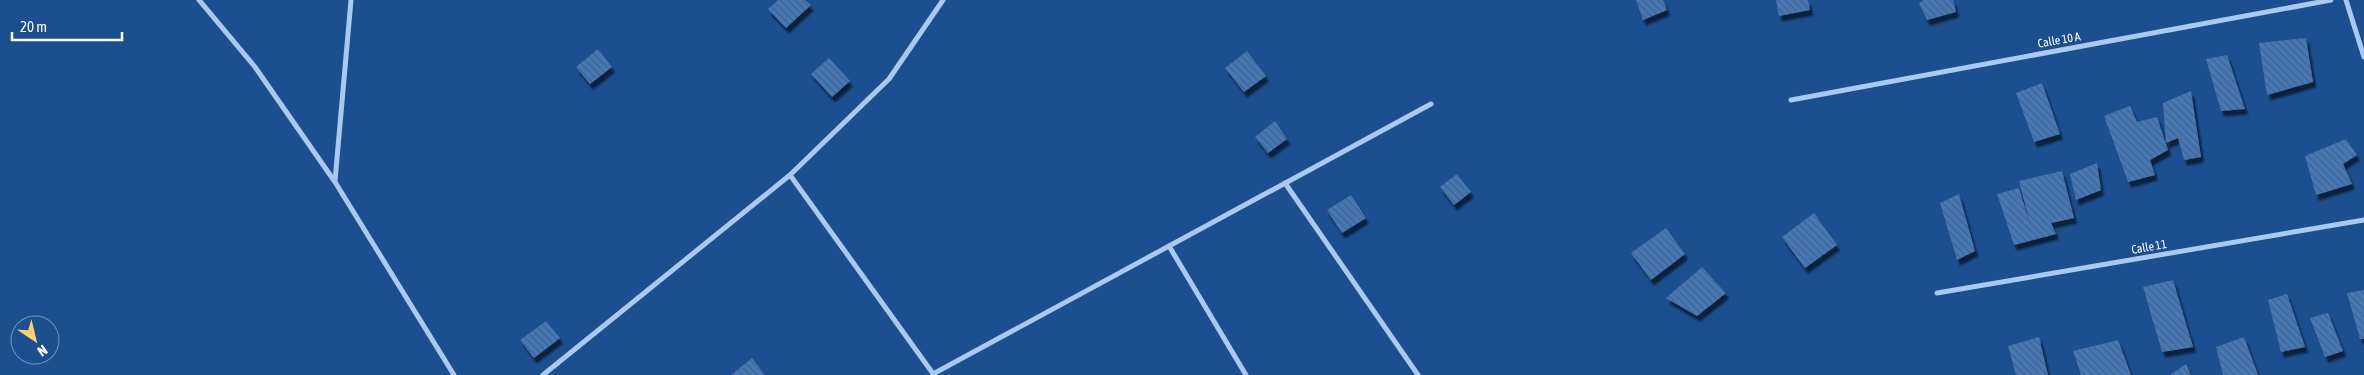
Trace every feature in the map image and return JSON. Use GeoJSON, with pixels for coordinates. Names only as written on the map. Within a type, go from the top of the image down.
{"type":"FeatureCollection","features":[{"type":"Feature","properties":{"kind":"street"},"geometry":{"type":"LineString","coordinates":[[199,0],[255,67],[335,182],[454,375]]}},
{"type":"Feature","properties":{"kind":"street"},"geometry":{"type":"LineString","coordinates":[[335,182],[351,0]]}},
{"type":"Feature","properties":{"kind":"street"},"geometry":{"type":"LineString","coordinates":[[543,375],[790,175],[889,79],[943,0]]}},
{"type":"Feature","properties":{"kind":"street","name":"Calle 10 A"},"geometry":{"type":"LineString","coordinates":[[1791,100],[2331,0]]}},
{"type":"Feature","properties":{"kind":"street"},"geometry":{"type":"LineString","coordinates":[[2346,0],[2364,56]]}},
{"type":"Feature","properties":{"kind":"street"},"geometry":{"type":"LineString","coordinates":[[790,175],[934,374],[1431,104]]}},
{"type":"Feature","properties":{"kind":"street"},"geometry":{"type":"LineString","coordinates":[[1285,183],[1418,375]]}},
{"type":"Feature","properties":{"kind":"street","name":"Calle 11"},"geometry":{"type":"LineString","coordinates":[[1937,293],[2364,220]]}},
{"type":"Feature","properties":{"kind":"street"},"geometry":{"type":"LineString","coordinates":[[1169,246],[1246,375]]}},
{"type":"Feature","properties":{"kind":"building"},"geometry":{"type":"Polygon","coordinates":[[[778,0],[805,0],[811,5],[786,28],[768,9],[778,0]]]}},
{"type":"Feature","properties":{"kind":"building"},"geometry":{"type":"Polygon","coordinates":[[[1636,0],[1663,0],[1667,10],[1643,20],[1636,0]]]}},
{"type":"Feature","properties":{"kind":"building"},"geometry":{"type":"Polygon","coordinates":[[[1776,0],[1808,0],[1810,10],[1779,16],[1776,0]]]}},
{"type":"Feature","properties":{"kind":"building"},"geometry":{"type":"Polygon","coordinates":[[[1924,0],[1953,0],[1956,12],[1927,20],[1919,3],[1924,0]]]}},
{"type":"Feature","properties":{"kind":"building"},"geometry":{"type":"Polygon","coordinates":[[[2306,38],[2313,82],[2267,95],[2259,43],[2306,38]]]}},
{"type":"Feature","properties":{"kind":"building"},"geometry":{"type":"Polygon","coordinates":[[[598,49],[612,67],[590,84],[576,67],[598,49]]]}},
{"type":"Feature","properties":{"kind":"building"},"geometry":{"type":"Polygon","coordinates":[[[1247,51],[1266,76],[1244,92],[1225,68],[1247,51]]]}},
{"type":"Feature","properties":{"kind":"building"},"geometry":{"type":"Polygon","coordinates":[[[2227,55],[2245,109],[2221,111],[2206,59],[2227,55]]]}},
{"type":"Feature","properties":{"kind":"building"},"geometry":{"type":"Polygon","coordinates":[[[829,58],[850,81],[832,97],[811,74],[829,58]]]}},
{"type":"Feature","properties":{"kind":"building"},"geometry":{"type":"Polygon","coordinates":[[[2042,83],[2060,134],[2034,142],[2016,93],[2042,83]]]}},
{"type":"Feature","properties":{"kind":"building"},"geometry":{"type":"Polygon","coordinates":[[[2191,91],[2201,157],[2184,160],[2178,138],[2166,143],[2163,103],[2191,91]]]}},
{"type":"Feature","properties":{"kind":"building"},"geometry":{"type":"Polygon","coordinates":[[[2130,106],[2137,122],[2157,117],[2168,150],[2150,160],[2155,175],[2128,182],[2104,116],[2130,106]]]}},
{"type":"Feature","properties":{"kind":"building"},"geometry":{"type":"Polygon","coordinates":[[[1275,121],[1287,139],[1268,153],[1255,137],[1275,121]]]}},
{"type":"Feature","properties":{"kind":"building"},"geometry":{"type":"Polygon","coordinates":[[[2346,139],[2357,155],[2343,164],[2352,184],[2316,195],[2305,156],[2346,139]]]}},
{"type":"Feature","properties":{"kind":"building"},"geometry":{"type":"Polygon","coordinates":[[[2097,163],[2101,190],[2076,200],[2070,174],[2097,163]]]}},
{"type":"Feature","properties":{"kind":"building"},"geometry":{"type":"Polygon","coordinates":[[[2062,171],[2074,218],[2051,223],[2056,234],[2014,245],[1997,194],[2019,188],[2030,224],[2019,181],[2062,171]]]}},
{"type":"Feature","properties":{"kind":"building"},"geometry":{"type":"Polygon","coordinates":[[[1457,174],[1471,192],[1454,205],[1440,187],[1457,174]]]}},
{"type":"Feature","properties":{"kind":"building"},"geometry":{"type":"Polygon","coordinates":[[[1959,194],[1975,251],[1957,260],[1940,203],[1959,194]]]}},
{"type":"Feature","properties":{"kind":"building"},"geometry":{"type":"Polygon","coordinates":[[[1351,195],[1366,218],[1342,233],[1327,210],[1351,195]]]}},
{"type":"Feature","properties":{"kind":"building"},"geometry":{"type":"Polygon","coordinates":[[[1814,213],[1837,245],[1805,268],[1782,237],[1814,213]]]}},
{"type":"Feature","properties":{"kind":"building"},"geometry":{"type":"Polygon","coordinates":[[[1666,228],[1685,254],[1651,280],[1631,253],[1666,228]]]}},
{"type":"Feature","properties":{"kind":"building"},"geometry":{"type":"Polygon","coordinates":[[[1702,267],[1726,293],[1697,316],[1666,298],[1702,267]]]}},
{"type":"Feature","properties":{"kind":"building"},"geometry":{"type":"Polygon","coordinates":[[[2173,280],[2193,347],[2162,352],[2143,287],[2173,280]]]}},
{"type":"Feature","properties":{"kind":"building"},"geometry":{"type":"Polygon","coordinates":[[[2364,290],[2364,339],[2360,339],[2347,293],[2364,290]]]}},
{"type":"Feature","properties":{"kind":"building"},"geometry":{"type":"Polygon","coordinates":[[[2287,294],[2305,347],[2281,352],[2268,300],[2287,294]]]}},
{"type":"Feature","properties":{"kind":"building"},"geometry":{"type":"Polygon","coordinates":[[[2328,313],[2343,351],[2325,357],[2310,318],[2328,313]]]}},
{"type":"Feature","properties":{"kind":"building"},"geometry":{"type":"Polygon","coordinates":[[[546,321],[560,338],[534,358],[520,340],[546,321]]]}},
{"type":"Feature","properties":{"kind":"building"},"geometry":{"type":"Polygon","coordinates":[[[2039,337],[2048,375],[2016,375],[2008,346],[2039,337]]]}},
{"type":"Feature","properties":{"kind":"building"},"geometry":{"type":"Polygon","coordinates":[[[2244,337],[2258,375],[2223,375],[2216,347],[2244,337]]]}},
{"type":"Feature","properties":{"kind":"building"},"geometry":{"type":"Polygon","coordinates":[[[2118,340],[2131,375],[2081,375],[2073,351],[2118,340]]]}},
{"type":"Feature","properties":{"kind":"building"},"geometry":{"type":"Polygon","coordinates":[[[752,358],[765,375],[731,375],[752,358]]]}},
{"type":"Feature","properties":{"kind":"building"},"geometry":{"type":"Polygon","coordinates":[[[2186,364],[2191,375],[2170,375],[2186,364]]]}}]}
